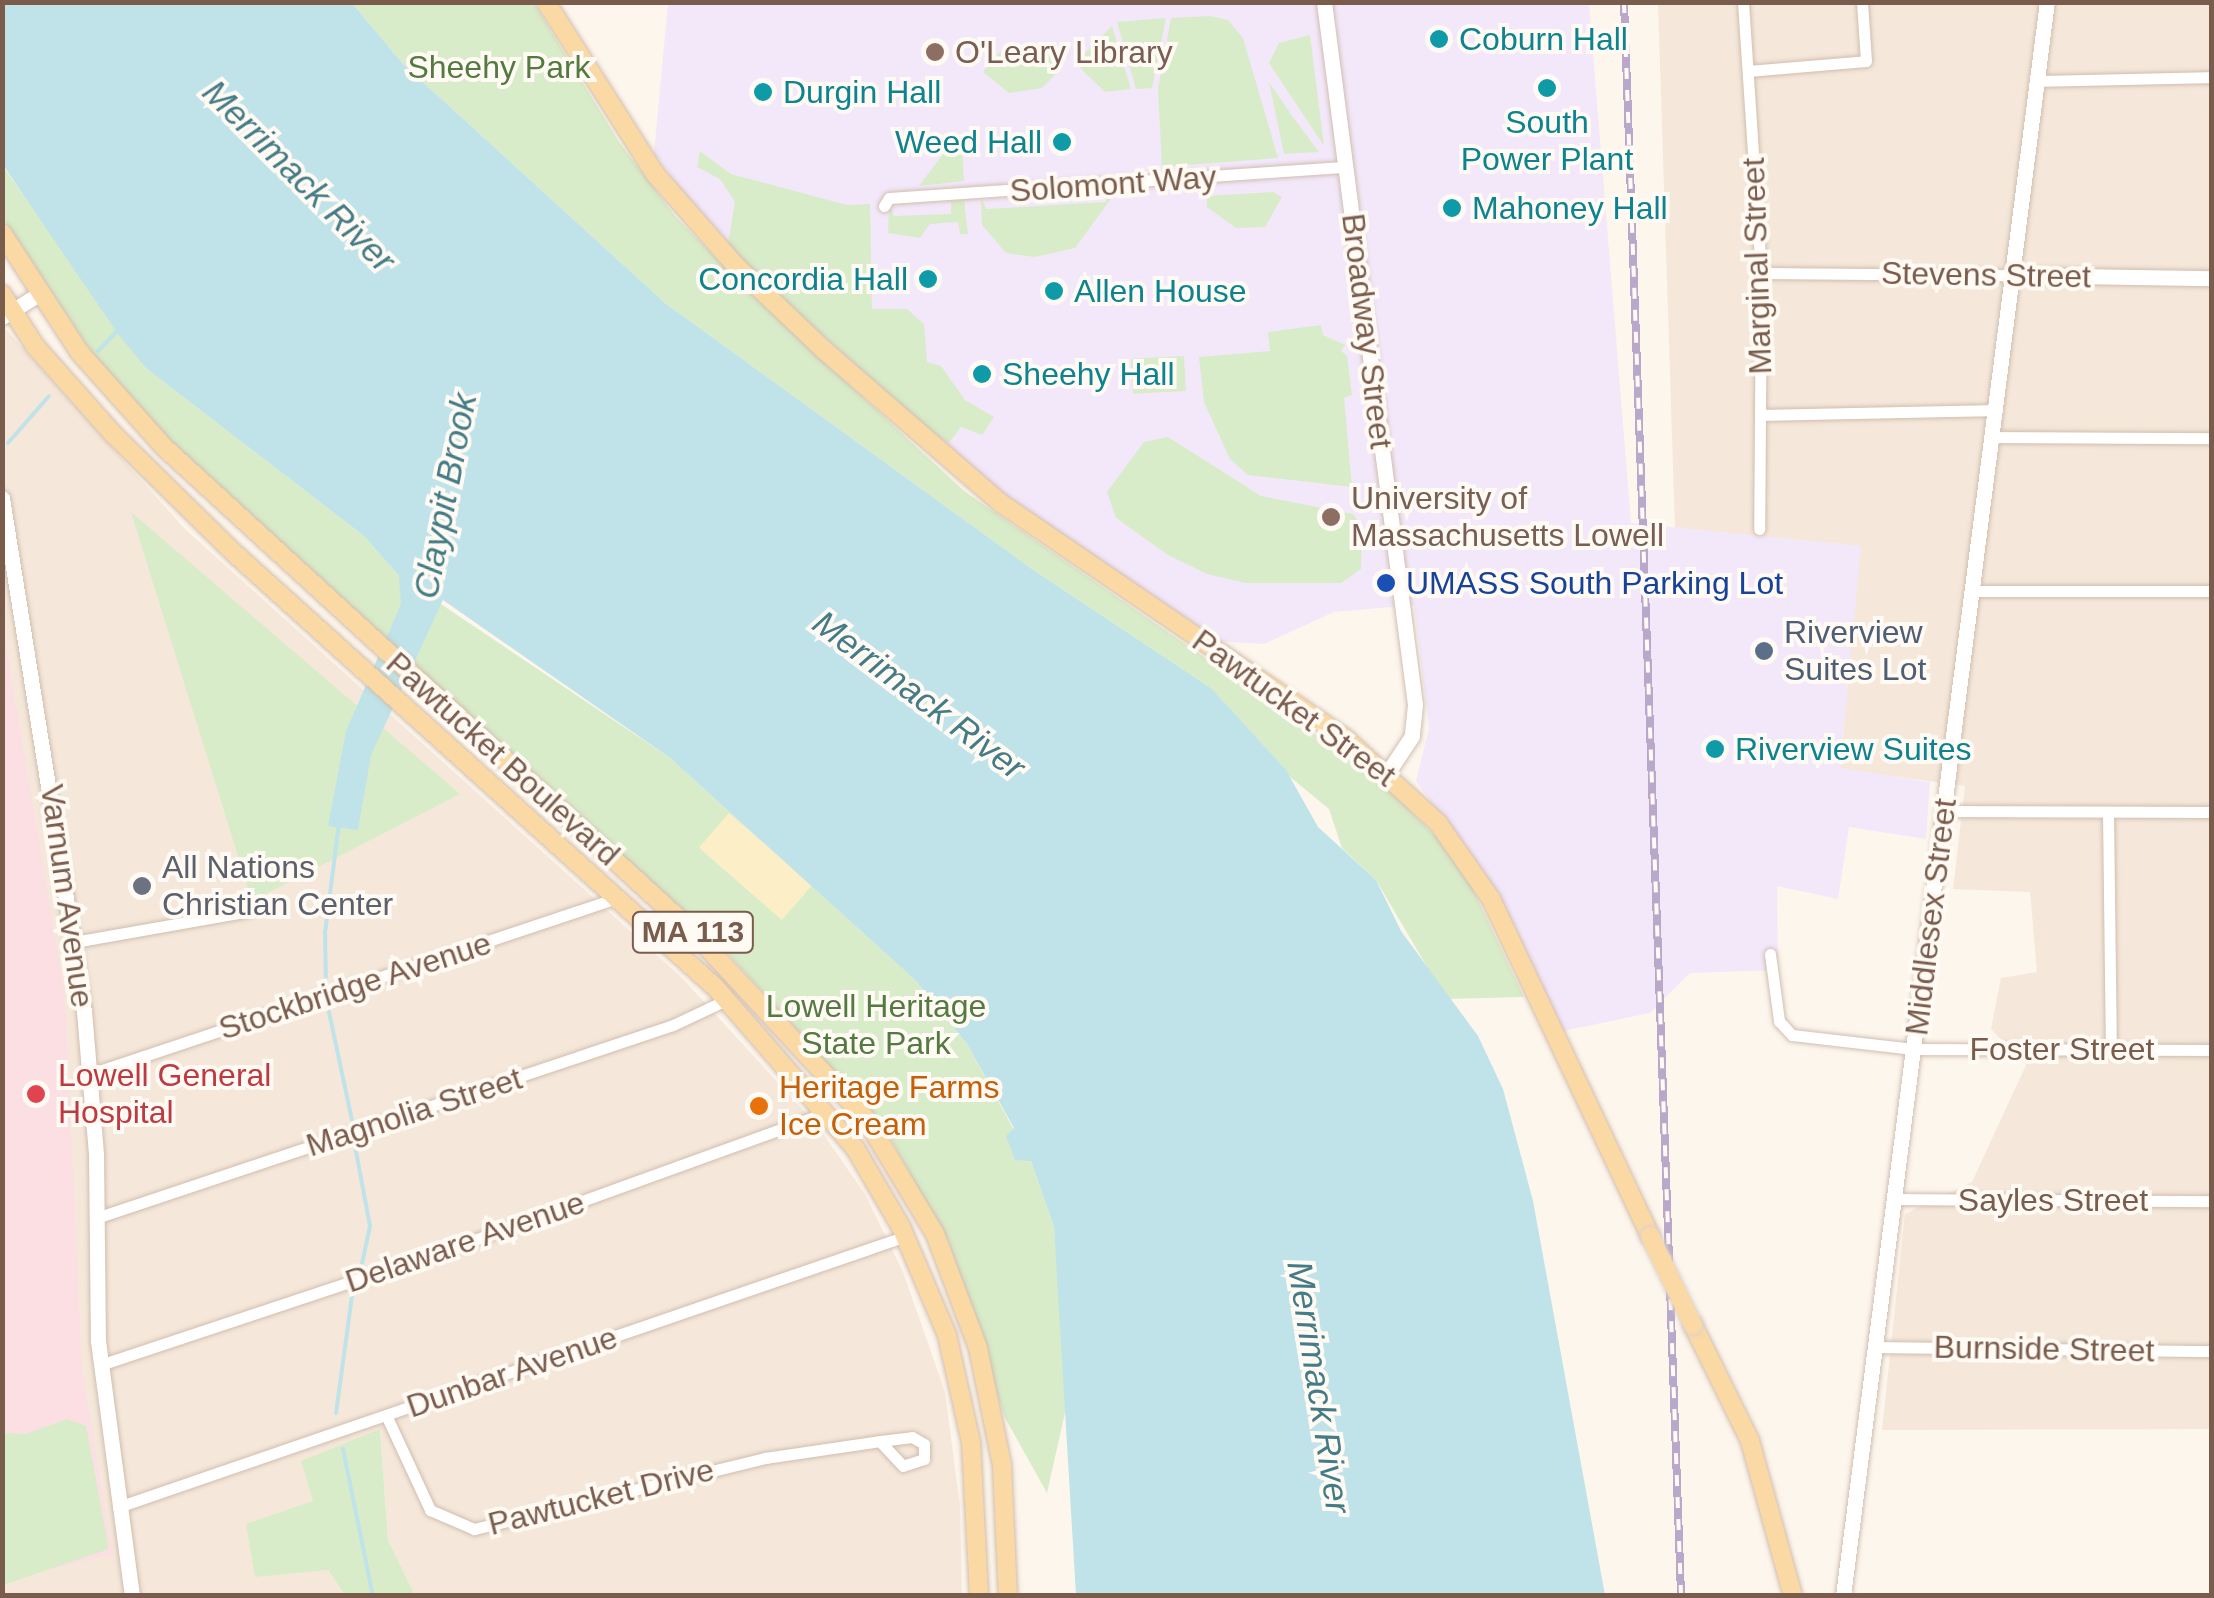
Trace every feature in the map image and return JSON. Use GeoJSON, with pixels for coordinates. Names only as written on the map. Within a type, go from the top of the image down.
{"type":"FeatureCollection","features":[{"type":"Feature","properties":{"kind":"main road","name":"Pawtucket Street"},"geometry":{"type":"LineString","coordinates":[[546,2],[656,175],[824,350],[1002,504],[1388,772],[1438,823],[1491,898],[1750,1440],[1793,1596]]}},
{"type":"Feature","properties":{"kind":"main road","name":"Broadway Street"},"geometry":{"type":"LineString","coordinates":[[1324,2],[1416,705],[1412,736],[1388,772]]}},
{"type":"Feature","properties":{"kind":"main road","name":"Middlesex Street"},"geometry":{"type":"LineString","coordinates":[[1842,1595],[2047,2]]}},
{"type":"Feature","properties":{"kind":"main road","name":"MA 113"},"geometry":{"type":"LineString","coordinates":[[2,233],[39,294]]}},
{"type":"Feature","properties":{"kind":"main road","name":"Stevens Street"},"geometry":{"type":"LineString","coordinates":[[2012,276],[2212,278]]}},
{"type":"Feature","properties":{"kind":"main road","name":"MA 113"},"geometry":{"type":"LineString","coordinates":[[2,294],[6,311]]}},
{"type":"Feature","properties":{"kind":"main road"},"geometry":{"type":"LineString","coordinates":[[6,311],[39,294]]}},
{"type":"Feature","properties":{"kind":"main road","name":"Pawtucket Boulevard"},"geometry":{"type":"LineString","coordinates":[[39,294],[116,397],[380,648],[692,931],[789,1031],[882,1143],[935,1234],[978,1348],[1002,1466],[1008,1596]]}},
{"type":"Feature","properties":{"kind":"main road","name":"Pawtucket Boulevard"},"geometry":{"type":"LineString","coordinates":[[6,311],[113,434],[366,673],[620,898],[726,1000],[827,1112],[906,1236],[944,1328],[964,1402],[978,1499],[979,1596]]}},
{"type":"Feature","properties":{"kind":"main road","name":"Varnum Avenue"},"geometry":{"type":"LineString","coordinates":[[2,498],[74,942],[90,1074],[99,1218],[100,1365],[132,1596]]}},
{"type":"Feature","properties":{"kind":"street","name":"Marginal Street"},"geometry":{"type":"LineString","coordinates":[[1744,2],[1761,273],[1763,414],[1759,529]]}},
{"type":"Feature","properties":{"kind":"street"},"geometry":{"type":"LineString","coordinates":[[1748,72],[1866,61],[1862,2]]}},
{"type":"Feature","properties":{"kind":"street"},"geometry":{"type":"LineString","coordinates":[[2036,82],[2212,76]]}},
{"type":"Feature","properties":{"kind":"street","name":"Solomont Way"},"geometry":{"type":"LineString","coordinates":[[884,206],[889,198],[1346,168]]}},
{"type":"Feature","properties":{"kind":"street","name":"Stevens Street"},"geometry":{"type":"LineString","coordinates":[[1761,273],[2012,276]]}},
{"type":"Feature","properties":{"kind":"street"},"geometry":{"type":"LineString","coordinates":[[1763,414],[1994,410]]}},
{"type":"Feature","properties":{"kind":"street"},"geometry":{"type":"LineString","coordinates":[[1990,437],[2212,438]]}},
{"type":"Feature","properties":{"kind":"street"},"geometry":{"type":"LineString","coordinates":[[1972,591],[2212,591]]}},
{"type":"Feature","properties":{"kind":"street"},"geometry":{"type":"LineString","coordinates":[[1945,811],[2212,812]]}},
{"type":"Feature","properties":{"kind":"street"},"geometry":{"type":"LineString","coordinates":[[2108,812],[2111,1049]]}},
{"type":"Feature","properties":{"kind":"street","name":"Stockbridge Avenue"},"geometry":{"type":"LineString","coordinates":[[90,1074],[620,898]]}},
{"type":"Feature","properties":{"kind":"street"},"geometry":{"type":"LineString","coordinates":[[74,942],[249,910]]}},
{"type":"Feature","properties":{"kind":"street"},"geometry":{"type":"LineString","coordinates":[[1770,954],[1784,1029],[1914,1049]]}},
{"type":"Feature","properties":{"kind":"street","name":"Magnolia Street"},"geometry":{"type":"LineString","coordinates":[[99,1218],[673,1025],[726,1000]]}},
{"type":"Feature","properties":{"kind":"street","name":"Foster Street"},"geometry":{"type":"LineString","coordinates":[[1914,1049],[2212,1050]]}},
{"type":"Feature","properties":{"kind":"street","name":"Delaware Avenue"},"geometry":{"type":"LineString","coordinates":[[100,1365],[452,1248],[827,1112]]}},
{"type":"Feature","properties":{"kind":"street","name":"Sayles Street"},"geometry":{"type":"LineString","coordinates":[[1894,1199],[2212,1201]]}},
{"type":"Feature","properties":{"kind":"street","name":"Dunbar Avenue"},"geometry":{"type":"LineString","coordinates":[[118,1507],[906,1236]]}},
{"type":"Feature","properties":{"kind":"street","name":"Burnside Street"},"geometry":{"type":"LineString","coordinates":[[1876,1347],[2212,1351]]}},
{"type":"Feature","properties":{"kind":"street","name":"Pawtucket Drive"},"geometry":{"type":"LineString","coordinates":[[386,1415],[430,1510],[474,1529],[765,1458],[880,1441]]}},
{"type":"Feature","properties":{"kind":"shaded area","name":"University of Massachusetts Lowell"},"geometry":{"type":"Polygon","coordinates":[[[668,3],[1589,3],[1631,523],[1861,546],[1840,768],[1930,782],[1926,839],[1849,827],[1838,899],[1777,886],[1778,970],[1690,973],[1650,1013],[1563,1031],[1505,906],[1416,781],[1429,728],[1414,605],[1334,612],[1264,644],[1217,641],[973,473],[771,289],[697,212],[654,153],[668,3]]]}},
{"type":"Feature","properties":{"kind":"shaded area"},"geometry":{"type":"Polygon","coordinates":[[[1658,3],[2211,3],[2211,1429],[1882,1430],[1905,1214],[1972,1182],[2026,1065],[1991,1029],[2001,978],[2037,972],[2030,892],[1953,889],[1965,786],[1840,769],[1860,546],[1675,528],[1658,3]]]}},
{"type":"Feature","properties":{"kind":"shaded area"},"geometry":{"type":"Polygon","coordinates":[[[2,325],[185,529],[681,977],[817,1125],[865,1194],[903,1272],[945,1392],[960,1506],[962,1595],[415,1595],[388,1540],[380,1430],[314,1501],[328,1570],[345,1595],[3,1595],[2,325]]]}},
{"type":"Feature","properties":{"kind":"shaded area","name":"Lowell General Hospital"},"geometry":{"type":"Polygon","coordinates":[[[2,623],[65,996],[82,1372],[113,1554],[3,1581],[2,623]]]}},
{"type":"Feature","properties":{"kind":"green space","name":"Sheehy Park"},"geometry":{"type":"Polygon","coordinates":[[[352,3],[534,3],[619,142],[675,216],[749,292],[964,491],[1374,775],[1437,838],[1472,887],[1524,997],[1446,999],[1376,880],[1342,848],[1329,809],[1289,776],[1211,688],[1032,569],[665,303],[403,64],[352,3]]]}},
{"type":"Feature","properties":{"kind":"green space"},"geometry":{"type":"Polygon","coordinates":[[[1209,16],[1228,20],[1243,38],[1278,158],[1162,167],[1158,88],[1171,18],[1209,16]]]}},
{"type":"Feature","properties":{"kind":"green space"},"geometry":{"type":"Polygon","coordinates":[[[1166,18],[1152,88],[1136,89],[1117,22],[1166,18]]]}},
{"type":"Feature","properties":{"kind":"green space"},"geometry":{"type":"Polygon","coordinates":[[[1112,26],[1131,89],[1105,92],[1080,68],[1080,58],[1112,26]]]}},
{"type":"Feature","properties":{"kind":"green space"},"geometry":{"type":"Polygon","coordinates":[[[1310,35],[1324,146],[1269,63],[1279,43],[1310,35]]]}},
{"type":"Feature","properties":{"kind":"green space"},"geometry":{"type":"Polygon","coordinates":[[[1046,44],[1062,68],[1042,88],[1009,93],[983,72],[1003,48],[1046,44]]]}},
{"type":"Feature","properties":{"kind":"green space"},"geometry":{"type":"Polygon","coordinates":[[[1269,82],[1290,113],[1319,152],[1284,154],[1269,82]]]}},
{"type":"Feature","properties":{"kind":"green space"},"geometry":{"type":"Polygon","coordinates":[[[952,142],[962,142],[964,181],[919,186],[952,142]]]}},
{"type":"Feature","properties":{"kind":"green space"},"geometry":{"type":"Polygon","coordinates":[[[700,151],[731,174],[847,205],[870,204],[872,309],[907,309],[924,324],[927,362],[941,366],[965,400],[994,417],[982,435],[961,427],[949,443],[931,432],[771,289],[728,244],[735,202],[720,179],[697,167],[700,151]]]}},
{"type":"Feature","properties":{"kind":"green space","name":"Lowell Heritage State Park"},"geometry":{"type":"Polygon","coordinates":[[[2,165],[147,369],[364,536],[399,576],[670,758],[915,980],[967,1044],[1031,1161],[1054,1227],[1067,1404],[1047,1493],[1004,1416],[949,1243],[884,1127],[715,939],[199,471],[109,379],[5,221],[2,165]]]}},
{"type":"Feature","properties":{"kind":"green space"},"geometry":{"type":"Polygon","coordinates":[[[1106,190],[1115,191],[1075,248],[1035,257],[1006,253],[982,225],[981,197],[986,209],[1106,202],[1106,190]]]}},
{"type":"Feature","properties":{"kind":"green space"},"geometry":{"type":"Polygon","coordinates":[[[1273,192],[1282,197],[1265,227],[1236,228],[1207,207],[1207,196],[1273,192]]]}},
{"type":"Feature","properties":{"kind":"green space"},"geometry":{"type":"Polygon","coordinates":[[[964,200],[968,234],[960,234],[958,222],[930,224],[920,238],[888,233],[889,205],[894,216],[951,214],[951,201],[964,200]]]}},
{"type":"Feature","properties":{"kind":"green space"},"geometry":{"type":"Polygon","coordinates":[[[1321,325],[1323,335],[1345,345],[1341,351],[1347,356],[1352,395],[1344,398],[1352,487],[1248,475],[1230,459],[1204,402],[1199,357],[1270,351],[1268,332],[1321,325]]]}},
{"type":"Feature","properties":{"kind":"green space"},"geometry":{"type":"Polygon","coordinates":[[[1184,356],[1186,391],[1133,394],[1131,359],[1184,356]]]}},
{"type":"Feature","properties":{"kind":"green space"},"geometry":{"type":"Polygon","coordinates":[[[1168,437],[1261,496],[1353,514],[1362,527],[1361,569],[1341,583],[1246,583],[1207,574],[1168,555],[1116,518],[1107,492],[1144,442],[1168,437]]]}},
{"type":"Feature","properties":{"kind":"green space"},"geometry":{"type":"Polygon","coordinates":[[[131,512],[460,794],[252,901],[131,512]]]}},
{"type":"Feature","properties":{"kind":"green space"},"geometry":{"type":"Polygon","coordinates":[[[67,1419],[86,1426],[109,1549],[3,1585],[3,1433],[26,1434],[67,1419]]]}},
{"type":"Feature","properties":{"kind":"green space"},"geometry":{"type":"Polygon","coordinates":[[[380,1429],[388,1540],[415,1595],[345,1595],[328,1570],[255,1577],[246,1524],[313,1501],[301,1461],[380,1429]]]}},
{"type":"Feature","properties":{"kind":"sand"},"geometry":{"type":"Polygon","coordinates":[[[729,813],[812,885],[782,920],[699,848],[729,813]]]}},
{"type":"Feature","properties":{"kind":"water","name":"Merrimack River"},"geometry":{"type":"Polygon","coordinates":[[[2,3],[352,3],[403,64],[665,303],[1032,569],[1211,688],[1286,770],[1318,827],[1376,880],[1401,931],[1478,1036],[1503,1089],[1533,1201],[1605,1595],[1076,1595],[1054,1227],[1031,1161],[1015,1160],[1006,1136],[1014,1128],[967,1044],[915,980],[670,758],[443,600],[371,755],[358,830],[328,826],[346,731],[401,604],[399,576],[364,536],[147,369],[118,334],[3,165],[2,3]]]}},
{"type":"Feature","properties":{"kind":"waterway"},"geometry":{"type":"LineString","coordinates":[[98,351],[119,329]]}},
{"type":"Feature","properties":{"kind":"waterway"},"geometry":{"type":"LineString","coordinates":[[8,443],[49,396]]}},
{"type":"Feature","properties":{"kind":"waterway","name":"Claypit Brook"},"geometry":{"type":"LineString","coordinates":[[326,988],[325,933],[339,824]]}},
{"type":"Feature","properties":{"kind":"waterway","name":"Claypit Brook"},"geometry":{"type":"LineString","coordinates":[[329,1012],[352,1120]]}},
{"type":"Feature","properties":{"kind":"waterway","name":"Claypit Brook"},"geometry":{"type":"LineString","coordinates":[[355,1146],[370,1226],[362,1264]]}},
{"type":"Feature","properties":{"kind":"waterway","name":"Claypit Brook"},"geometry":{"type":"LineString","coordinates":[[336,1413],[352,1296]]}},
{"type":"Feature","properties":{"kind":"waterway","name":"Claypit Brook"},"geometry":{"type":"LineString","coordinates":[[343,1449],[373,1596]]}},
{"type":"Feature","properties":{"kind":"railway"},"geometry":{"type":"LineString","coordinates":[[1624,2],[1681,1596]]}},
{"type":"Feature","properties":{"kind":"place","name":"Coburn Hall"},"geometry":{"type":"Point","coordinates":[1439,39]}},
{"type":"Feature","properties":{"kind":"place","name":"O'Leary Library"},"geometry":{"type":"Point","coordinates":[935,52]}},
{"type":"Feature","properties":{"kind":"place","name":"South Power Plant"},"geometry":{"type":"Point","coordinates":[1547,88]}},
{"type":"Feature","properties":{"kind":"place","name":"Durgin Hall"},"geometry":{"type":"Point","coordinates":[763,92]}},
{"type":"Feature","properties":{"kind":"place","name":"Weed Hall"},"geometry":{"type":"Point","coordinates":[1062,142]}},
{"type":"Feature","properties":{"kind":"place","name":"Mahoney Hall"},"geometry":{"type":"Point","coordinates":[1452,208]}},
{"type":"Feature","properties":{"kind":"place","name":"Concordia Hall"},"geometry":{"type":"Point","coordinates":[928,279]}},
{"type":"Feature","properties":{"kind":"place","name":"Allen House"},"geometry":{"type":"Point","coordinates":[1054,291]}},
{"type":"Feature","properties":{"kind":"place","name":"Sheehy Hall"},"geometry":{"type":"Point","coordinates":[982,374]}},
{"type":"Feature","properties":{"kind":"place","name":"University of Massachusetts Lowell"},"geometry":{"type":"Point","coordinates":[1331,517]}},
{"type":"Feature","properties":{"kind":"place","name":"UMASS South Parking Lot"},"geometry":{"type":"Point","coordinates":[1386,583]}},
{"type":"Feature","properties":{"kind":"place","name":"Riverview Suites Lot"},"geometry":{"type":"Point","coordinates":[1764,651]}},
{"type":"Feature","properties":{"kind":"place","name":"Riverview Suites"},"geometry":{"type":"Point","coordinates":[1715,749]}},
{"type":"Feature","properties":{"kind":"place","name":"All Nations Christian Center"},"geometry":{"type":"Point","coordinates":[142,886]}},
{"type":"Feature","properties":{"kind":"place","name":"Lowell General Hospital"},"geometry":{"type":"Point","coordinates":[36,1094]}},
{"type":"Feature","properties":{"kind":"place","name":"Heritage Farms Ice Cream"},"geometry":{"type":"Point","coordinates":[759,1106]}}]}
